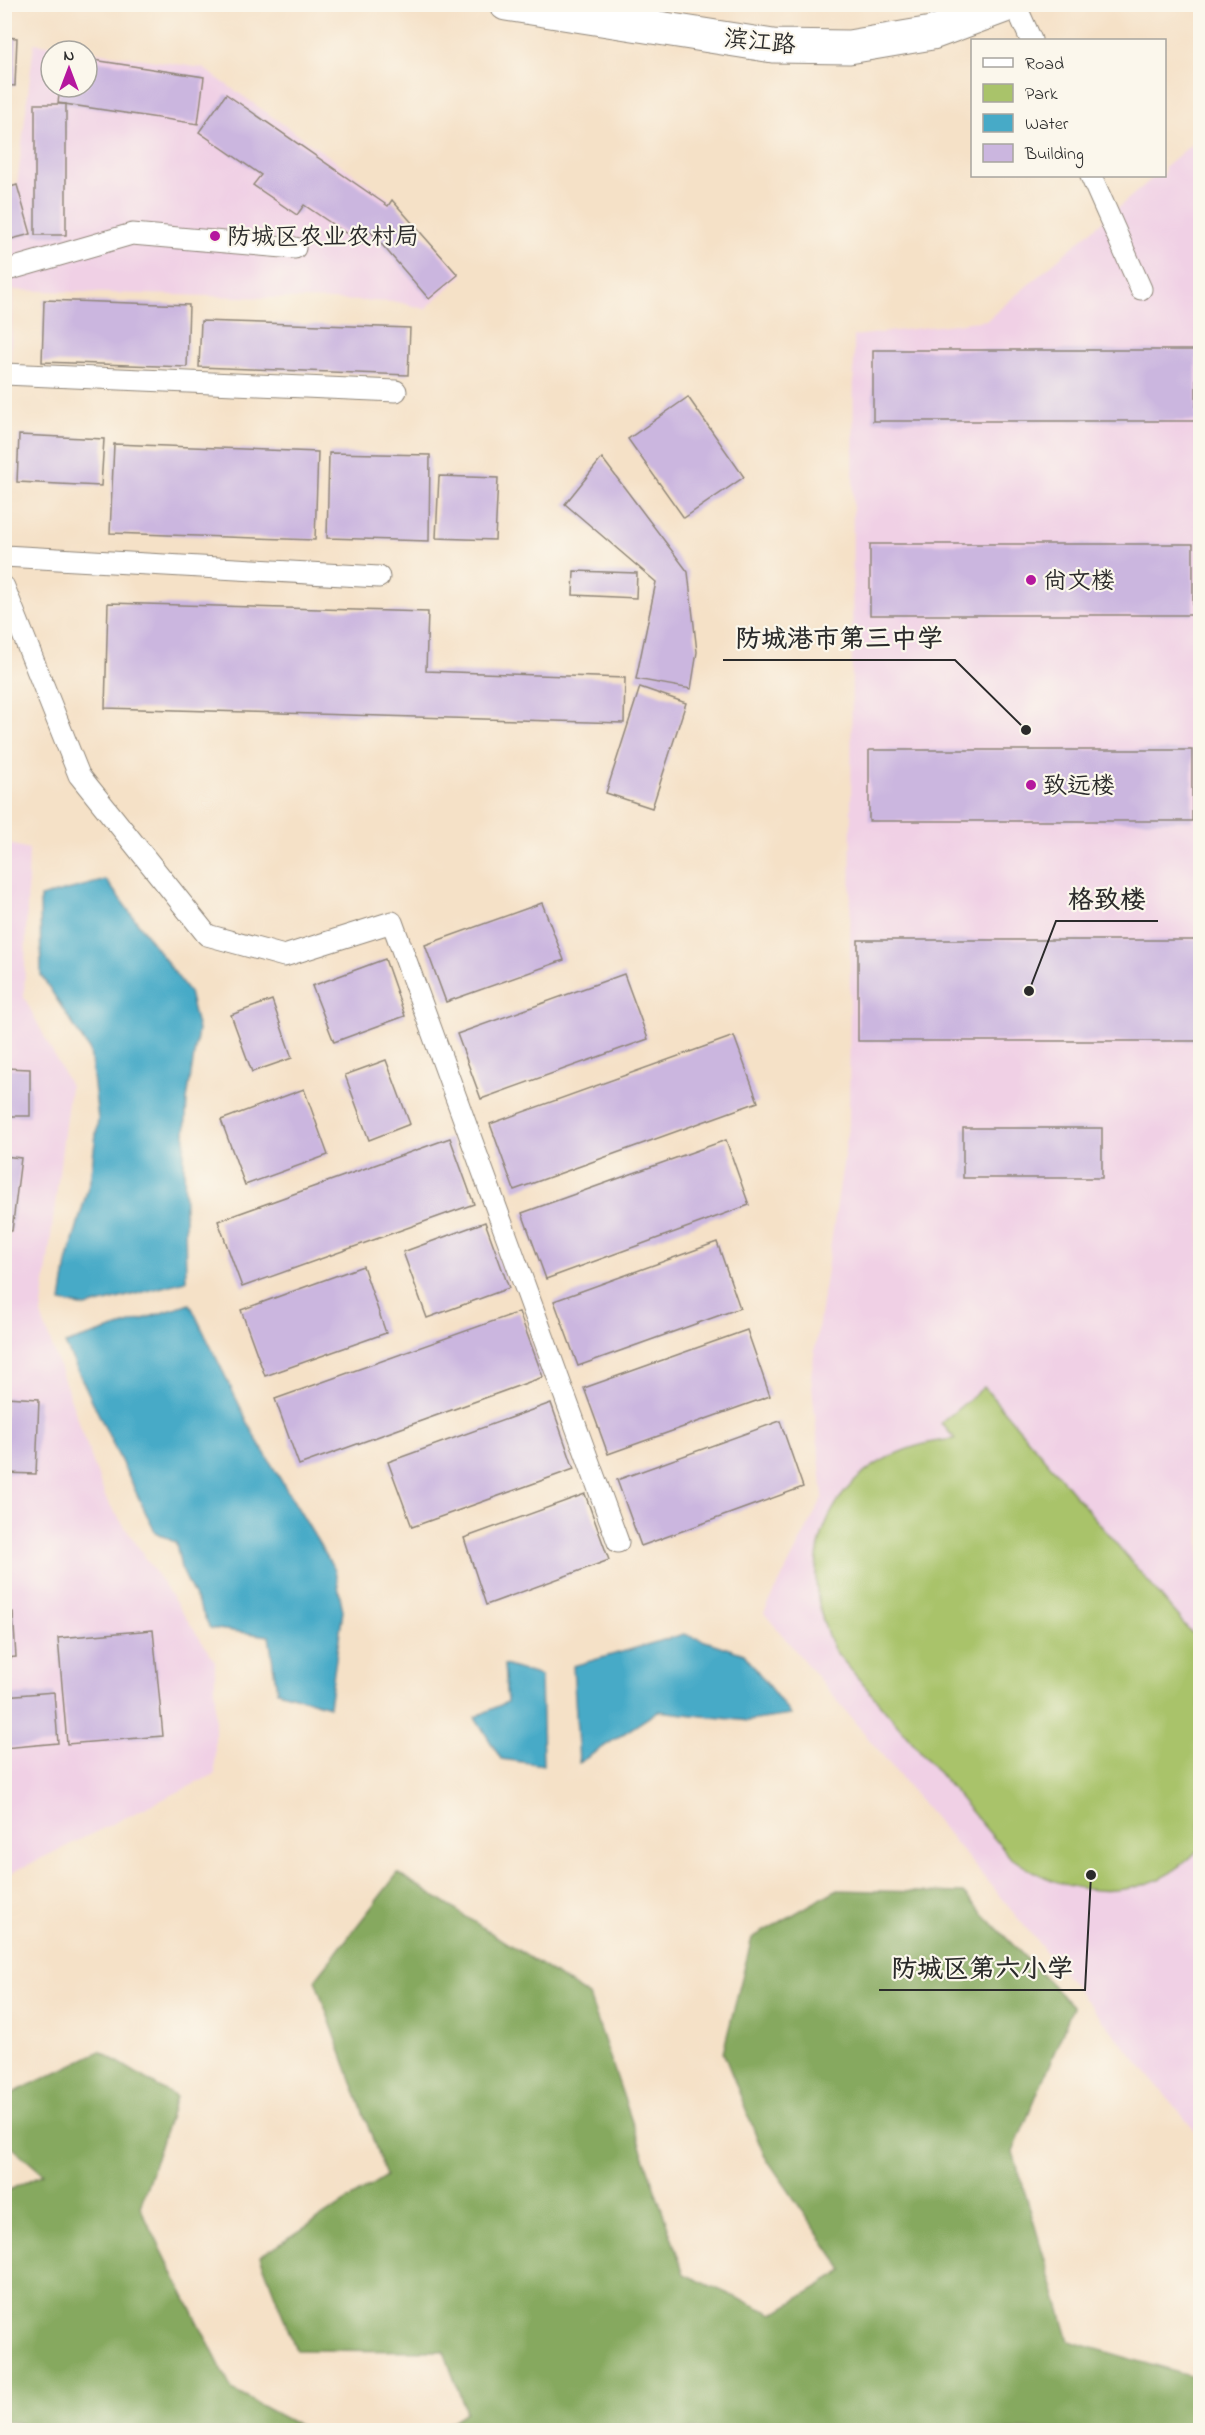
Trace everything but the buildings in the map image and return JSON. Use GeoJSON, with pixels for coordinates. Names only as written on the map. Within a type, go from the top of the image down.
{"type":"FeatureCollection","features":[{"type":"Feature","properties":{"kind":"street","name":"滨江路"},"geometry":{"type":"LineString","coordinates":[[506,4],[773,46],[849,47],[932,33],[1010,4]]}},
{"type":"Feature","properties":{"kind":"lane"},"geometry":{"type":"LineString","coordinates":[[1015,4],[1031,39]]}},
{"type":"Feature","properties":{"kind":"lane"},"geometry":{"type":"LineString","coordinates":[[1091,177],[1141,290]]}},
{"type":"Feature","properties":{"kind":"lane"},"geometry":{"type":"LineString","coordinates":[[4,271],[132,234],[295,248]]}},
{"type":"Feature","properties":{"kind":"lane"},"geometry":{"type":"LineString","coordinates":[[4,374],[396,391]]}},
{"type":"Feature","properties":{"kind":"lane"},"geometry":{"type":"LineString","coordinates":[[4,556],[379,577]]}},
{"type":"Feature","properties":{"kind":"lane"},"geometry":{"type":"LineString","coordinates":[[4,587],[80,775],[207,935],[284,956],[392,922],[618,1542]]}},
{"type":"Feature","properties":{"kind":"shaded area","name":"防城区农业农村局"},"geometry":{"type":"Polygon","coordinates":[[[34,43],[39,44],[39,99],[99,99],[99,53],[203,68],[388,198],[463,275],[425,309],[398,302],[13,290],[5,504],[5,189],[17,185],[34,43]]]}},
{"type":"Feature","properties":{"kind":"shaded area"},"geometry":{"type":"Polygon","coordinates":[[[1200,125],[1200,2137],[764,1613],[823,1497],[811,1375],[849,1124],[854,336],[987,320],[1154,177],[1166,177],[1166,166],[1193,143],[1200,125]]]}},
{"type":"Feature","properties":{"kind":"shaded area"},"geometry":{"type":"Polygon","coordinates":[[[5,843],[29,849],[24,997],[70,1086],[41,1315],[106,1499],[215,1661],[215,1774],[5,1876],[5,843]]]}},
{"type":"Feature","properties":{"kind":"green space"},"geometry":{"type":"Polygon","coordinates":[[[984,1387],[1200,1643],[1200,1848],[1179,1867],[1156,1880],[1132,1888],[1107,1890],[1082,1888],[1057,1882],[1010,1857],[835,1651],[821,1612],[816,1575],[820,1541],[833,1510],[853,1483],[881,1462],[915,1447],[955,1439],[941,1423],[984,1387]]]}},
{"type":"Feature","properties":{"kind":"green space"},"geometry":{"type":"Polygon","coordinates":[[[398,1873],[589,1996],[684,2274],[773,2314],[844,2271],[764,2155],[723,2052],[752,1938],[836,1890],[963,1893],[1073,2007],[1013,2152],[1069,2341],[1200,2379],[1200,2430],[438,2430],[466,2412],[444,2351],[296,2350],[260,2256],[386,2176],[315,1980],[398,1873]]]}},
{"type":"Feature","properties":{"kind":"green space"},"geometry":{"type":"Polygon","coordinates":[[[100,2051],[176,2097],[140,2207],[232,2390],[307,2430],[46,2430],[5,2421],[5,2192],[43,2174],[5,2141],[5,2097],[100,2051]]]}},
{"type":"Feature","properties":{"kind":"water"},"geometry":{"type":"Polygon","coordinates":[[[106,880],[189,992],[198,1030],[187,1100],[184,1153],[186,1281],[86,1307],[61,1302],[67,1263],[90,1180],[98,1119],[90,1051],[41,975],[40,897],[106,880]]]}},
{"type":"Feature","properties":{"kind":"water"},"geometry":{"type":"Polygon","coordinates":[[[190,1304],[255,1437],[335,1570],[343,1611],[329,1706],[277,1691],[269,1636],[210,1628],[181,1568],[176,1543],[155,1532],[65,1344],[190,1304]]]}},
{"type":"Feature","properties":{"kind":"water"},"geometry":{"type":"Polygon","coordinates":[[[684,1634],[744,1654],[791,1715],[748,1721],[658,1711],[579,1763],[573,1666],[684,1634]]]}},
{"type":"Feature","properties":{"kind":"water"},"geometry":{"type":"Polygon","coordinates":[[[504,1665],[541,1676],[543,1765],[501,1759],[475,1717],[507,1702],[504,1665]]]}},
{"type":"Feature","properties":{"kind":"place","name":"防城区农业农村局"},"geometry":{"type":"Point","coordinates":[215,236]}},
{"type":"Feature","properties":{"kind":"place","name":"尚文楼"},"geometry":{"type":"Point","coordinates":[1031,580]}},
{"type":"Feature","properties":{"kind":"place","name":"防城港市第三中学"},"geometry":{"type":"Point","coordinates":[1026,730]}},
{"type":"Feature","properties":{"kind":"place","name":"致远楼"},"geometry":{"type":"Point","coordinates":[1031,785]}},
{"type":"Feature","properties":{"kind":"place","name":"格致楼"},"geometry":{"type":"Point","coordinates":[1029,991]}},
{"type":"Feature","properties":{"kind":"place","name":"防城区第六小学"},"geometry":{"type":"Point","coordinates":[1091,1875]}}]}
